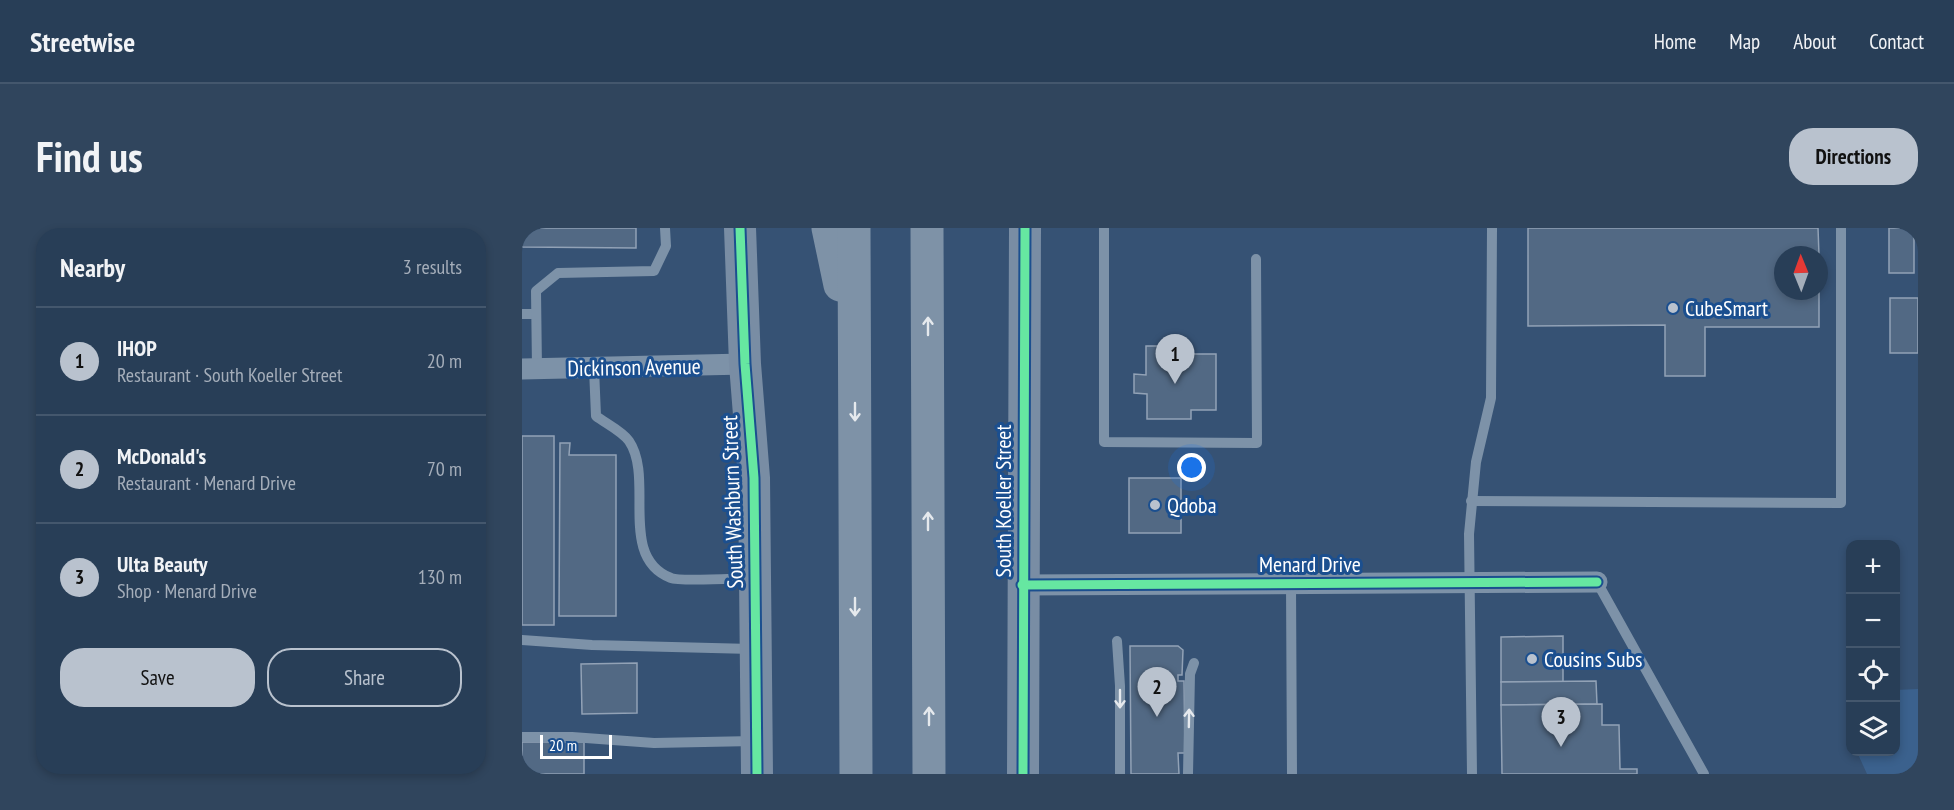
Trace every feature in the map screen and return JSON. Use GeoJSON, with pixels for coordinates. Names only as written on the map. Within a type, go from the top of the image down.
{"type":"FeatureCollection","features":[{"type":"Feature","properties":{"kind":"highway"},"geometry":{"type":"LineString","coordinates":[[828,228],[854,353]]}},
{"type":"Feature","properties":{"kind":"highway"},"geometry":{"type":"LineString","coordinates":[[854,228],[856,774]]}},
{"type":"Feature","properties":{"kind":"highway"},"geometry":{"type":"LineString","coordinates":[[927,228],[929,774]]}},
{"type":"Feature","properties":{"kind":"street","name":"South Washburn Street"},"geometry":{"type":"LineString","coordinates":[[740,228],[745,364],[754,478],[757,774]]}},
{"type":"Feature","properties":{"kind":"street","name":"South Koeller Street"},"geometry":{"type":"LineString","coordinates":[[1023,774],[1025,228]]}},
{"type":"Feature","properties":{"kind":"street","name":"Dickinson Avenue"},"geometry":{"type":"LineString","coordinates":[[530,369],[745,364]]}},
{"type":"Feature","properties":{"kind":"street","name":"Menard Drive"},"geometry":{"type":"LineString","coordinates":[[1022,585],[1598,582]]}},
{"type":"Feature","properties":{"kind":"lane"},"geometry":{"type":"LineString","coordinates":[[530,369],[536,291],[558,273],[654,271],[666,246],[665,228]]}},
{"type":"Feature","properties":{"kind":"lane"},"geometry":{"type":"LineString","coordinates":[[1104,228],[1104,442],[1257,442],[1256,259]]}},
{"type":"Feature","properties":{"kind":"lane"},"geometry":{"type":"LineString","coordinates":[[1472,774],[1469,582],[1471,501],[1476,462],[1491,398],[1492,228]]}},
{"type":"Feature","properties":{"kind":"lane"},"geometry":{"type":"LineString","coordinates":[[1471,501],[1841,503],[1841,228]]}},
{"type":"Feature","properties":{"kind":"lane"},"geometry":{"type":"LineString","coordinates":[[522,314],[536,314]]}},
{"type":"Feature","properties":{"kind":"lane"},"geometry":{"type":"LineString","coordinates":[[594,368],[596,416],[628,440],[639,466],[641,542],[649,562],[671,579],[755,578]]}},
{"type":"Feature","properties":{"kind":"lane"},"geometry":{"type":"LineString","coordinates":[[1598,582],[1704,774]]}},
{"type":"Feature","properties":{"kind":"lane"},"geometry":{"type":"LineString","coordinates":[[1291,584],[1292,774]]}},
{"type":"Feature","properties":{"kind":"lane"},"geometry":{"type":"LineString","coordinates":[[522,640],[592,645],[756,649]]}},
{"type":"Feature","properties":{"kind":"lane"},"geometry":{"type":"LineString","coordinates":[[1117,641],[1120,686],[1120,774]]}},
{"type":"Feature","properties":{"kind":"lane"},"geometry":{"type":"LineString","coordinates":[[1188,774],[1190,674],[1194,663]]}},
{"type":"Feature","properties":{"kind":"lane"},"geometry":{"type":"LineString","coordinates":[[522,737],[572,737],[654,743],[757,741]]}},
{"type":"Feature","properties":{"kind":"water"},"geometry":{"type":"Polygon","coordinates":[[[1918,689],[1918,774],[1867,774],[1859,756],[1900,756],[1900,690],[1918,689]]]}},
{"type":"Feature","properties":{"kind":"building"},"geometry":{"type":"Polygon","coordinates":[[[522,228],[636,228],[636,248],[522,247],[522,228]]]}},
{"type":"Feature","properties":{"kind":"building","name":"CubeSmart"},"geometry":{"type":"Polygon","coordinates":[[[1528,228],[1818,228],[1819,246],[1774,246],[1774,300],[1819,300],[1819,327],[1705,327],[1705,376],[1665,376],[1665,325],[1528,326],[1528,228]]]}},
{"type":"Feature","properties":{"kind":"building"},"geometry":{"type":"Polygon","coordinates":[[[1889,228],[1914,228],[1914,273],[1889,273],[1889,228]]]}},
{"type":"Feature","properties":{"kind":"building"},"geometry":{"type":"Polygon","coordinates":[[[1890,298],[1918,298],[1918,353],[1890,353],[1890,298]]]}},
{"type":"Feature","properties":{"kind":"building"},"geometry":{"type":"Polygon","coordinates":[[[1146,346],[1191,346],[1191,354],[1216,354],[1216,410],[1191,410],[1191,419],[1147,419],[1147,394],[1134,393],[1134,374],[1146,375],[1146,346]]]}},
{"type":"Feature","properties":{"kind":"building"},"geometry":{"type":"Polygon","coordinates":[[[522,436],[554,436],[554,625],[522,625],[522,436]]]}},
{"type":"Feature","properties":{"kind":"building"},"geometry":{"type":"Polygon","coordinates":[[[560,443],[570,443],[569,455],[616,455],[616,616],[559,616],[560,443]]]}},
{"type":"Feature","properties":{"kind":"building","name":"Qdoba"},"geometry":{"type":"Polygon","coordinates":[[[1129,478],[1181,478],[1181,533],[1129,533],[1129,478]]]}},
{"type":"Feature","properties":{"kind":"building","name":"Cousins Subs"},"geometry":{"type":"Polygon","coordinates":[[[1563,636],[1563,682],[1501,682],[1501,637],[1563,636]]]}},
{"type":"Feature","properties":{"kind":"building"},"geometry":{"type":"Polygon","coordinates":[[[1130,646],[1178,646],[1183,650],[1182,675],[1178,675],[1178,681],[1184,681],[1185,753],[1178,753],[1179,774],[1131,774],[1130,646]]]}},
{"type":"Feature","properties":{"kind":"building"},"geometry":{"type":"Polygon","coordinates":[[[637,663],[637,713],[582,714],[581,664],[637,663]]]}},
{"type":"Feature","properties":{"kind":"building"},"geometry":{"type":"Polygon","coordinates":[[[1596,681],[1597,704],[1501,705],[1501,682],[1596,681]]]}},
{"type":"Feature","properties":{"kind":"building"},"geometry":{"type":"Polygon","coordinates":[[[1602,704],[1602,725],[1619,725],[1620,769],[1637,769],[1637,774],[1502,774],[1501,705],[1602,704]]]}},
{"type":"Feature","properties":{"kind":"building"},"geometry":{"type":"Polygon","coordinates":[[[522,742],[584,742],[584,774],[522,774],[522,742]]]}},
{"type":"Feature","properties":{"kind":"cycle path"},"geometry":{"type":"LineString","coordinates":[[740,228],[745,364],[754,478],[757,774]]}},
{"type":"Feature","properties":{"kind":"cycle path"},"geometry":{"type":"LineString","coordinates":[[1023,774],[1025,228]]}},
{"type":"Feature","properties":{"kind":"cycle path"},"geometry":{"type":"LineString","coordinates":[[1022,585],[1597,582]]}},
{"type":"Feature","properties":{"kind":"place","name":"CubeSmart"},"geometry":{"type":"Point","coordinates":[1673,308]}},
{"type":"Feature","properties":{"kind":"place","name":"IHOP"},"geometry":{"type":"Point","coordinates":[1175,384]}},
{"type":"Feature","properties":{"kind":"place","name":"Qdoba"},"geometry":{"type":"Point","coordinates":[1155,505]}},
{"type":"Feature","properties":{"kind":"place","name":"Cousins Subs"},"geometry":{"type":"Point","coordinates":[1532,659]}},
{"type":"Feature","properties":{"kind":"place","name":"McDonald's"},"geometry":{"type":"Point","coordinates":[1157,717]}},
{"type":"Feature","properties":{"kind":"place","name":"Ulta Beauty"},"geometry":{"type":"Point","coordinates":[1561,747]}}]}
